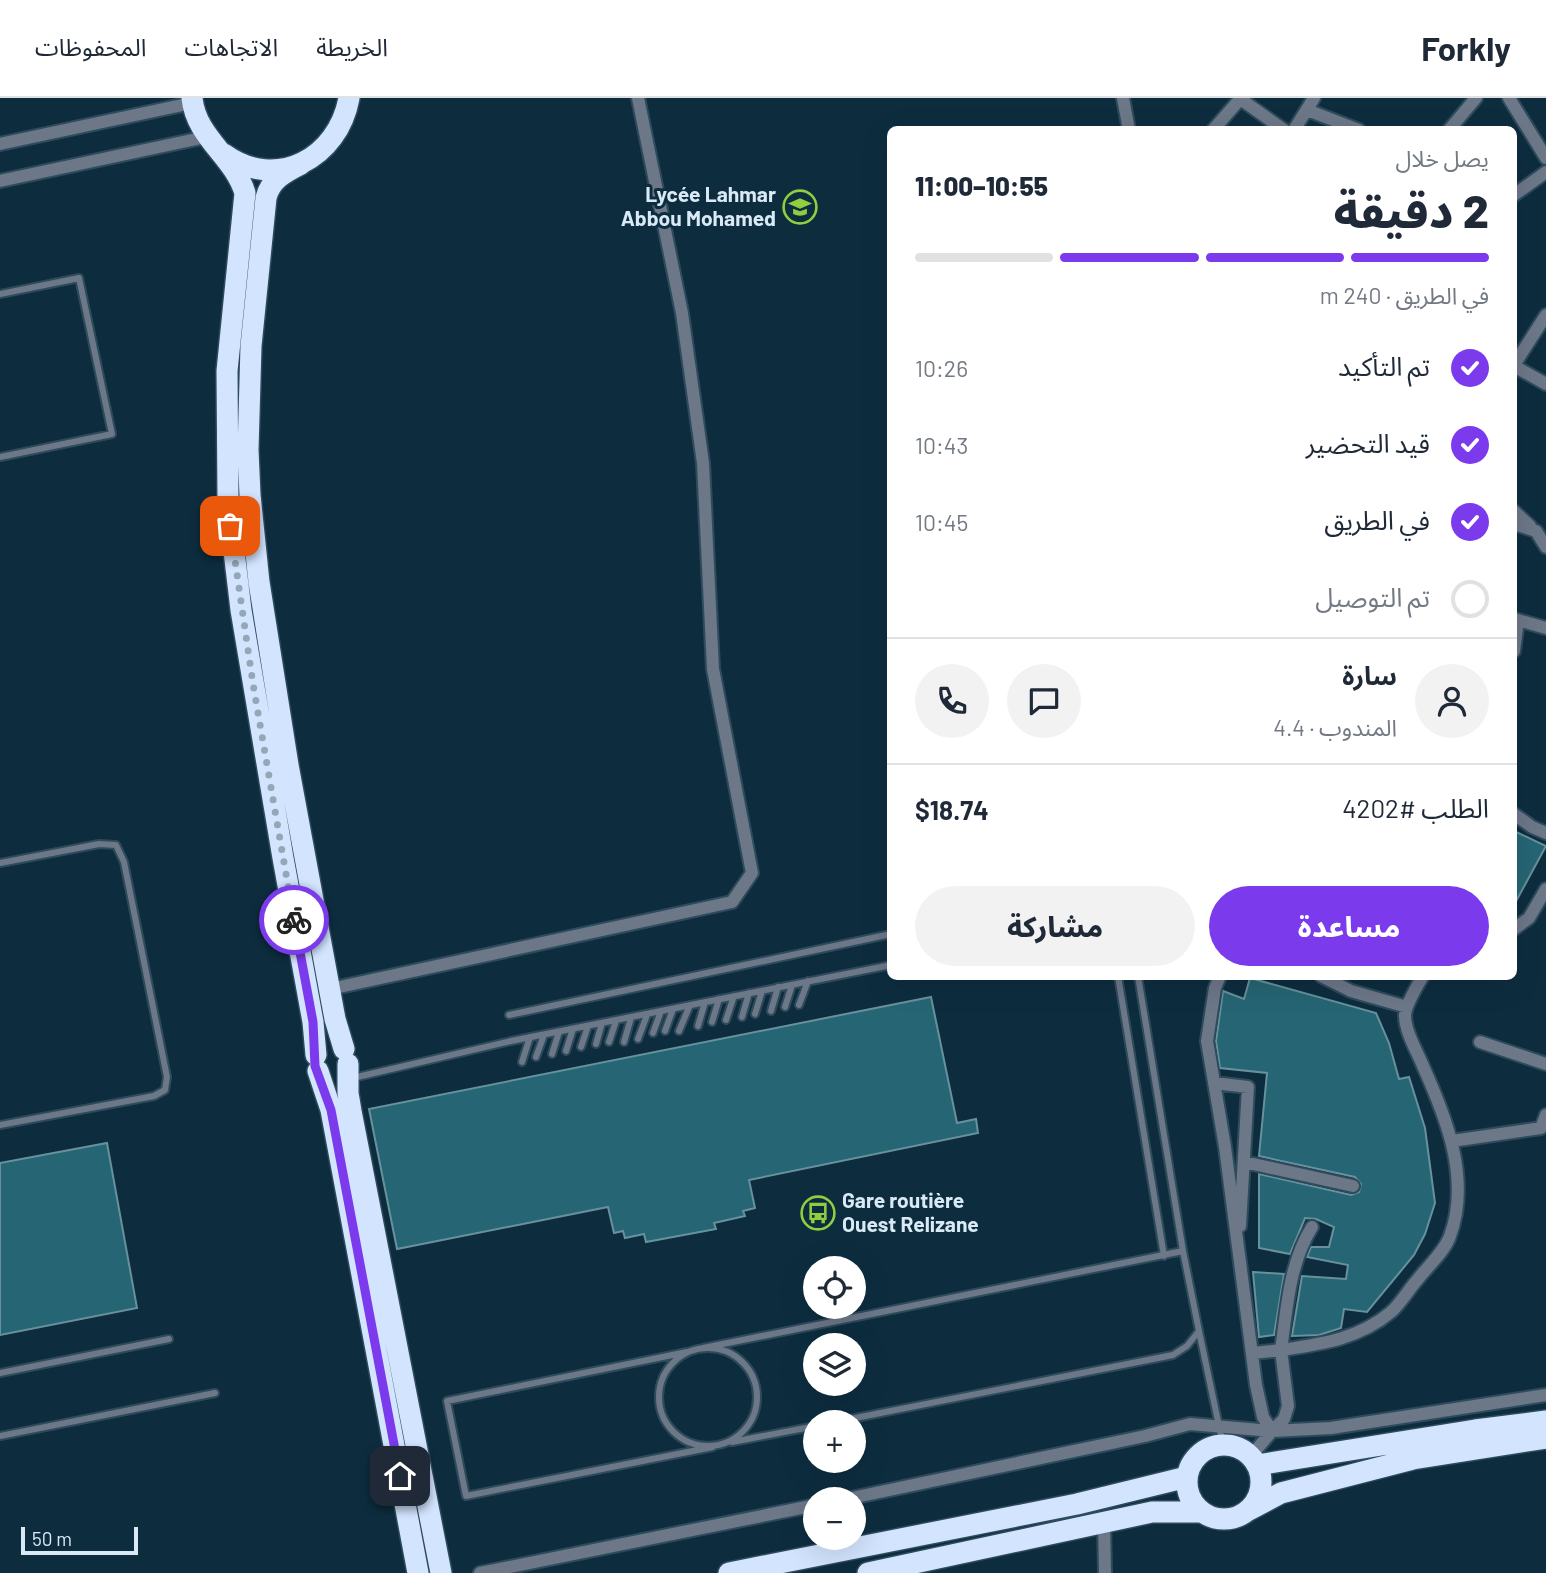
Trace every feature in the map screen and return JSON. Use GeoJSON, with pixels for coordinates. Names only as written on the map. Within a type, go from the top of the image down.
{"type":"FeatureCollection","features":[{"type":"Feature","properties":{"kind":"highway"},"geometry":{"type":"LineString","coordinates":[[351,98],[334,138],[319,153],[279,176],[265,198],[251,346],[248,450],[259,582],[288,765],[346,1064],[351,1111],[441,1573]]}},
{"type":"Feature","properties":{"kind":"highway"},"geometry":{"type":"LineString","coordinates":[[192,100],[197,120],[211,143],[241,181],[245,192],[228,371],[226,453],[233,552],[313,1022],[317,1063],[331,1110],[418,1573]]}},
{"type":"Feature","properties":{"kind":"highway"},"geometry":{"type":"LineString","coordinates":[[211,143],[232,160],[248,167],[284,169],[301,164]]}},
{"type":"Feature","properties":{"kind":"highway"},"geometry":{"type":"LineString","coordinates":[[329,1044],[346,1064],[343,1073],[334,1078],[328,1077],[317,1063],[319,1050],[329,1044]]}},
{"type":"Feature","properties":{"kind":"highway"},"geometry":{"type":"LineString","coordinates":[[1254,1460],[1546,1422]]}},
{"type":"Feature","properties":{"kind":"highway"},"geometry":{"type":"LineString","coordinates":[[1249,1510],[1261,1489],[1261,1477],[1254,1460],[1222,1435],[1213,1446],[1195,1458],[1187,1477],[1190,1497],[1202,1512],[1214,1518],[1226,1519],[1238,1517],[1280,1493],[1413,1459],[1546,1438]]}},
{"type":"Feature","properties":{"kind":"highway"},"geometry":{"type":"LineString","coordinates":[[729,1573],[1077,1504],[1187,1477]]}},
{"type":"Feature","properties":{"kind":"highway"},"geometry":{"type":"LineString","coordinates":[[868,1573],[1152,1512],[1202,1512]]}},
{"type":"Feature","properties":{"kind":"street"},"geometry":{"type":"LineString","coordinates":[[330,989],[732,902],[752,873],[713,669],[703,463],[682,313],[638,98]]}},
{"type":"Feature","properties":{"kind":"street"},"geometry":{"type":"LineString","coordinates":[[1123,98],[1128,126]]}},
{"type":"Feature","properties":{"kind":"street"},"geometry":{"type":"LineString","coordinates":[[1216,126],[1240,98],[1278,126]]}},
{"type":"Feature","properties":{"kind":"street"},"geometry":{"type":"LineString","coordinates":[[1296,126],[1314,98]]}},
{"type":"Feature","properties":{"kind":"street"},"geometry":{"type":"LineString","coordinates":[[1452,126],[1476,98]]}},
{"type":"Feature","properties":{"kind":"street"},"geometry":{"type":"LineString","coordinates":[[1509,98],[1544,149]]}},
{"type":"Feature","properties":{"kind":"street"},"geometry":{"type":"LineString","coordinates":[[0,144],[192,100]]}},
{"type":"Feature","properties":{"kind":"street"},"geometry":{"type":"LineString","coordinates":[[1307,110],[1349,126]]}},
{"type":"Feature","properties":{"kind":"street"},"geometry":{"type":"LineString","coordinates":[[0,181],[211,143]]}},
{"type":"Feature","properties":{"kind":"street"},"geometry":{"type":"LineString","coordinates":[[1517,193],[1546,172]]}},
{"type":"Feature","properties":{"kind":"street"},"geometry":{"type":"LineString","coordinates":[[1517,360],[1546,315]]}},
{"type":"Feature","properties":{"kind":"street"},"geometry":{"type":"LineString","coordinates":[[1517,367],[1546,384]]}},
{"type":"Feature","properties":{"kind":"street"},"geometry":{"type":"LineString","coordinates":[[1517,514],[1536,531],[1546,547]]}},
{"type":"Feature","properties":{"kind":"street"},"geometry":{"type":"LineString","coordinates":[[1517,525],[1536,531]]}},
{"type":"Feature","properties":{"kind":"street"},"geometry":{"type":"LineString","coordinates":[[1517,620],[1546,628]]}},
{"type":"Feature","properties":{"kind":"street"},"geometry":{"type":"LineString","coordinates":[[1517,816],[1531,827],[1546,833]]}},
{"type":"Feature","properties":{"kind":"street"},"geometry":{"type":"LineString","coordinates":[[1517,927],[1529,918],[1546,889]]}},
{"type":"Feature","properties":{"kind":"street"},"geometry":{"type":"LineString","coordinates":[[1218,980],[1207,1041],[1263,1417],[1272,1432]]}},
{"type":"Feature","properties":{"kind":"street"},"geometry":{"type":"LineString","coordinates":[[1329,980],[1351,991],[1407,1007]]}},
{"type":"Feature","properties":{"kind":"street"},"geometry":{"type":"LineString","coordinates":[[1253,1353],[1325,1343],[1357,1334],[1391,1311],[1450,1238],[1458,1184],[1451,1141],[1446,1118],[1409,1033],[1405,1016],[1421,980]]}},
{"type":"Feature","properties":{"kind":"street"},"geometry":{"type":"LineString","coordinates":[[1480,1042],[1546,1064]]}},
{"type":"Feature","properties":{"kind":"street"},"geometry":{"type":"LineString","coordinates":[[1214,1083],[1248,1087],[1238,1258]]}},
{"type":"Feature","properties":{"kind":"street"},"geometry":{"type":"LineString","coordinates":[[1451,1141],[1541,1128],[1546,1115]]}},
{"type":"Feature","properties":{"kind":"street"},"geometry":{"type":"LineString","coordinates":[[1244,1162],[1353,1186]]}},
{"type":"Feature","properties":{"kind":"street"},"geometry":{"type":"LineString","coordinates":[[1254,1460],[1284,1419],[1288,1406],[1281,1350],[1292,1273],[1300,1245],[1312,1227]]}},
{"type":"Feature","properties":{"kind":"street"},"geometry":{"type":"LineString","coordinates":[[866,1495],[1190,1424],[1222,1435],[1331,1428],[1546,1395]]}},
{"type":"Feature","properties":{"kind":"street"},"geometry":{"type":"LineString","coordinates":[[480,1573],[803,1508]]}},
{"type":"Feature","properties":{"kind":"street"},"geometry":{"type":"LineString","coordinates":[[1104,1522],[1105,1573]]}},
{"type":"Feature","properties":{"kind":"lane"},"geometry":{"type":"LineString","coordinates":[[0,294],[79,278],[112,434],[0,457]]}},
{"type":"Feature","properties":{"kind":"lane"},"geometry":{"type":"LineString","coordinates":[[0,863],[99,844],[116,845],[124,862],[167,1077],[165,1090],[154,1096],[0,1125]]}},
{"type":"Feature","properties":{"kind":"lane"},"geometry":{"type":"LineString","coordinates":[[509,1014],[887,935]]}},
{"type":"Feature","properties":{"kind":"lane"},"geometry":{"type":"LineString","coordinates":[[346,1064],[544,1035],[887,966]]}},
{"type":"Feature","properties":{"kind":"lane"},"geometry":{"type":"LineString","coordinates":[[1119,980],[1164,1256]]}},
{"type":"Feature","properties":{"kind":"lane"},"geometry":{"type":"LineString","coordinates":[[1139,980],[1183,1251],[1222,1435]]}},
{"type":"Feature","properties":{"kind":"lane"},"geometry":{"type":"LineString","coordinates":[[799,1006],[808,981]]}},
{"type":"Feature","properties":{"kind":"lane"},"geometry":{"type":"LineString","coordinates":[[785,1007],[792,985]]}},
{"type":"Feature","properties":{"kind":"lane"},"geometry":{"type":"LineString","coordinates":[[771,1011],[778,987]]}},
{"type":"Feature","properties":{"kind":"lane"},"geometry":{"type":"LineString","coordinates":[[755,1014],[762,990]]}},
{"type":"Feature","properties":{"kind":"lane"},"geometry":{"type":"LineString","coordinates":[[742,1017],[749,993]]}},
{"type":"Feature","properties":{"kind":"lane"},"geometry":{"type":"LineString","coordinates":[[726,1020],[734,996]]}},
{"type":"Feature","properties":{"kind":"lane"},"geometry":{"type":"LineString","coordinates":[[712,1022],[719,999]]}},
{"type":"Feature","properties":{"kind":"lane"},"geometry":{"type":"LineString","coordinates":[[698,1026],[705,1002]]}},
{"type":"Feature","properties":{"kind":"lane"},"geometry":{"type":"LineString","coordinates":[[679,1031],[690,1005]]}},
{"type":"Feature","properties":{"kind":"lane"},"geometry":{"type":"LineString","coordinates":[[665,1031],[673,1009]]}},
{"type":"Feature","properties":{"kind":"lane"},"geometry":{"type":"LineString","coordinates":[[653,1033],[661,1011]]}},
{"type":"Feature","properties":{"kind":"lane"},"geometry":{"type":"LineString","coordinates":[[638,1039],[647,1015]]}},
{"type":"Feature","properties":{"kind":"lane"},"geometry":{"type":"LineString","coordinates":[[624,1042],[631,1018]]}},
{"type":"Feature","properties":{"kind":"lane"},"geometry":{"type":"LineString","coordinates":[[609,1042],[616,1021]]}},
{"type":"Feature","properties":{"kind":"lane"},"geometry":{"type":"LineString","coordinates":[[596,1044],[602,1023]]}},
{"type":"Feature","properties":{"kind":"lane"},"geometry":{"type":"LineString","coordinates":[[581,1047],[588,1026]]}},
{"type":"Feature","properties":{"kind":"lane"},"geometry":{"type":"LineString","coordinates":[[566,1051],[573,1029]]}},
{"type":"Feature","properties":{"kind":"lane"},"geometry":{"type":"LineString","coordinates":[[552,1054],[559,1032]]}},
{"type":"Feature","properties":{"kind":"lane"},"geometry":{"type":"LineString","coordinates":[[537,1057],[544,1035]]}},
{"type":"Feature","properties":{"kind":"lane"},"geometry":{"type":"LineString","coordinates":[[522,1062],[530,1037]]}},
{"type":"Feature","properties":{"kind":"lane"},"geometry":{"type":"LineString","coordinates":[[803,1429],[466,1496],[447,1401],[1183,1251]]}},
{"type":"Feature","properties":{"kind":"lane"},"geometry":{"type":"LineString","coordinates":[[866,1416],[1173,1355],[1187,1346],[1199,1331]]}},
{"type":"Feature","properties":{"kind":"lane"},"geometry":{"type":"LineString","coordinates":[[0,1373],[169,1339]]}},
{"type":"Feature","properties":{"kind":"lane"},"geometry":{"type":"LineString","coordinates":[[703,1348],[722,1349],[737,1357],[749,1369],[757,1384],[758,1403],[753,1419],[743,1433],[729,1443]]}},
{"type":"Feature","properties":{"kind":"lane"},"geometry":{"type":"LineString","coordinates":[[687,1352],[673,1362],[663,1377],[659,1393],[660,1410],[668,1426],[680,1438],[696,1445],[713,1447]]}},
{"type":"Feature","properties":{"kind":"lane"},"geometry":{"type":"LineString","coordinates":[[0,1436],[215,1393]]}},
{"type":"Feature","properties":{"kind":"building"},"geometry":{"type":"Polygon","coordinates":[[[1517,832],[1546,846],[1517,899],[1517,832]]]}},
{"type":"Feature","properties":{"kind":"building"},"geometry":{"type":"Polygon","coordinates":[[[1249,980],[1257,980],[1376,1013],[1389,1043],[1399,1079],[1409,1077],[1425,1128],[1435,1203],[1425,1234],[1414,1255],[1367,1312],[1344,1309],[1341,1328],[1319,1335],[1292,1336],[1302,1276],[1346,1279],[1348,1265],[1307,1257],[1311,1247],[1329,1247],[1334,1227],[1316,1219],[1305,1218],[1290,1254],[1259,1248],[1259,1174],[1351,1195],[1359,1192],[1361,1184],[1355,1177],[1259,1156],[1267,1073],[1220,1068],[1216,1041],[1223,991],[1244,999],[1249,980]]]}},
{"type":"Feature","properties":{"kind":"building"},"geometry":{"type":"Polygon","coordinates":[[[931,997],[957,1123],[976,1119],[978,1133],[749,1180],[755,1208],[743,1211],[745,1216],[714,1223],[716,1229],[646,1242],[644,1234],[625,1238],[623,1231],[614,1233],[608,1207],[397,1249],[369,1109],[931,997]]]}},
{"type":"Feature","properties":{"kind":"building"},"geometry":{"type":"Polygon","coordinates":[[[107,1143],[137,1308],[0,1335],[0,1163],[107,1143]]]}},
{"type":"Feature","properties":{"kind":"building"},"geometry":{"type":"Polygon","coordinates":[[[1253,1272],[1284,1274],[1274,1335],[1259,1337],[1253,1272]]]}},
{"type":"Feature","properties":{"kind":"way so far"},"geometry":{"type":"LineString","coordinates":[[230,526],[253,684],[294,920]]}},
{"type":"Feature","properties":{"kind":"place","name":"Lycée Lahmar Abbou Mohamed"},"geometry":{"type":"Point","coordinates":[800,207]}},
{"type":"Feature","properties":{"kind":"place","name":"Gare routière Ouest Relizane"},"geometry":{"type":"Point","coordinates":[818,1213]}},
{"type":"Feature","properties":{"kind":"route"},"geometry":{"type":"LineString","coordinates":[[294,920],[313,1022],[315,1066],[331,1110],[400,1476]]}}]}
